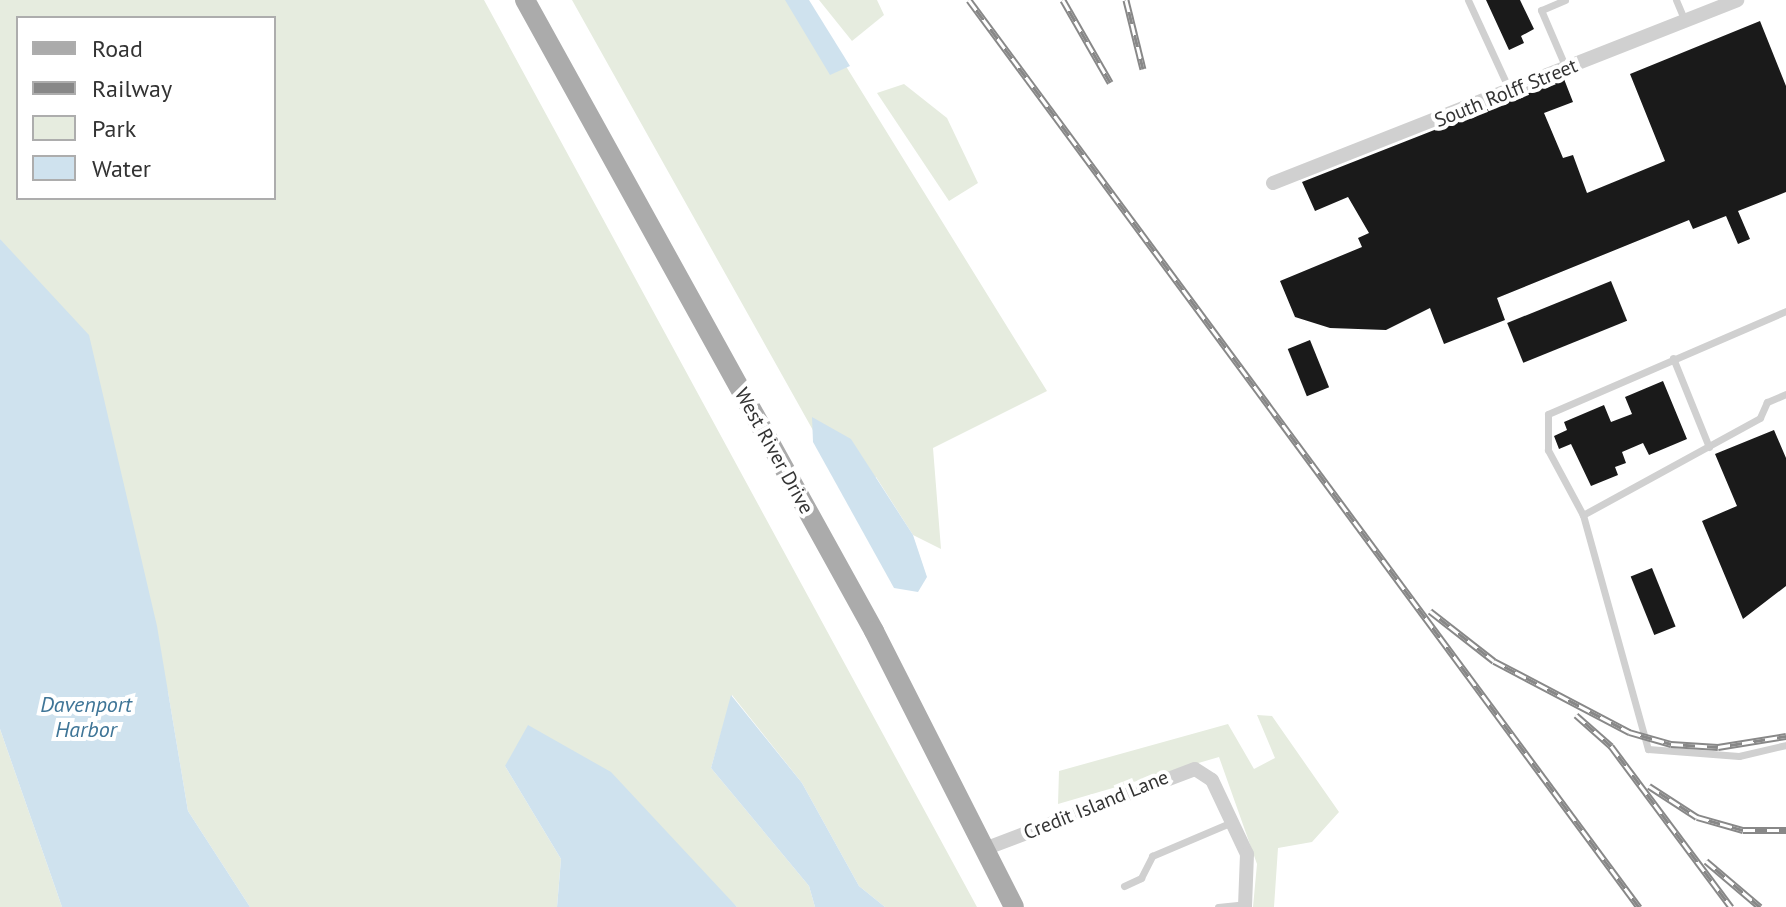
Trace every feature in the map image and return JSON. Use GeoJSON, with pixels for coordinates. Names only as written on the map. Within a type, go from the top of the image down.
{"type":"FeatureCollection","features":[{"type":"Feature","properties":{"kind":"main road","name":"West River Drive"},"geometry":{"type":"LineString","coordinates":[[525,0],[987,848],[1014,907]]}},
{"type":"Feature","properties":{"kind":"street","name":"South Rolff Street"},"geometry":{"type":"LineString","coordinates":[[1273,183],[1737,0]]}},
{"type":"Feature","properties":{"kind":"street","name":"Credit Island Lane"},"geometry":{"type":"LineString","coordinates":[[987,848],[1187,769],[1212,780],[1232,822],[1250,868],[1245,906]]}},
{"type":"Feature","properties":{"kind":"lane"},"geometry":{"type":"LineString","coordinates":[[1468,0],[1510,91]]}},
{"type":"Feature","properties":{"kind":"lane"},"geometry":{"type":"LineString","coordinates":[[1565,0],[1541,10],[1566,68]]}},
{"type":"Feature","properties":{"kind":"lane"},"geometry":{"type":"LineString","coordinates":[[1676,0],[1685,21]]}},
{"type":"Feature","properties":{"kind":"lane"},"geometry":{"type":"LineString","coordinates":[[1786,311],[1548,414],[1548,450],[1583,515],[1648,749],[1739,756],[1786,745]]}},
{"type":"Feature","properties":{"kind":"lane"},"geometry":{"type":"LineString","coordinates":[[1673,358],[1709,447]]}},
{"type":"Feature","properties":{"kind":"lane"},"geometry":{"type":"LineString","coordinates":[[1583,515],[1760,418],[1767,402],[1786,394]]}},
{"type":"Feature","properties":{"kind":"lane"},"geometry":{"type":"LineString","coordinates":[[1124,886],[1141,878],[1152,856],[1232,822]]}},
{"type":"Feature","properties":{"kind":"lane"},"geometry":{"type":"LineString","coordinates":[[1218,907],[1245,906]]}},
{"type":"Feature","properties":{"kind":"green space"},"geometry":{"type":"Polygon","coordinates":[[[0,0],[484,0],[977,907],[885,907],[859,886],[802,783],[732,695],[711,768],[809,886],[815,907],[737,907],[711,883],[505,766],[561,859],[557,907],[250,907],[188,811],[168,692],[0,239],[0,0]]]}},
{"type":"Feature","properties":{"kind":"green space"},"geometry":{"type":"Polygon","coordinates":[[[572,0],[805,0],[1047,391],[933,448],[941,549],[913,535],[876,477],[847,491],[572,0]]]}},
{"type":"Feature","properties":{"kind":"green space"},"geometry":{"type":"Polygon","coordinates":[[[819,0],[877,0],[884,15],[852,41],[819,0]]]}},
{"type":"Feature","properties":{"kind":"green space"},"geometry":{"type":"Polygon","coordinates":[[[904,84],[947,118],[978,183],[949,201],[877,93],[904,84]]]}},
{"type":"Feature","properties":{"kind":"green space"},"geometry":{"type":"Polygon","coordinates":[[[1257,715],[1272,716],[1339,812],[1312,842],[1278,848],[1274,907],[1253,907],[1257,864],[1219,757],[1058,804],[1059,771],[1228,724],[1254,769],[1275,758],[1257,715]]]}},
{"type":"Feature","properties":{"kind":"green space"},"geometry":{"type":"Polygon","coordinates":[[[0,729],[62,907],[0,907],[0,729]]]}},
{"type":"Feature","properties":{"kind":"water"},"geometry":{"type":"Polygon","coordinates":[[[785,0],[809,0],[850,66],[830,75],[785,0]]]}},
{"type":"Feature","properties":{"kind":"water","name":"Davenport Harbor"},"geometry":{"type":"Polygon","coordinates":[[[0,239],[89,335],[157,626],[188,811],[250,907],[62,907],[0,729],[0,239]]]}},
{"type":"Feature","properties":{"kind":"water"},"geometry":{"type":"Polygon","coordinates":[[[812,417],[851,439],[913,535],[927,577],[918,592],[894,588],[813,442],[812,417]]]}},
{"type":"Feature","properties":{"kind":"water"},"geometry":{"type":"Polygon","coordinates":[[[731,695],[802,783],[859,886],[885,907],[815,907],[809,886],[711,768],[731,695]]]}},
{"type":"Feature","properties":{"kind":"water"},"geometry":{"type":"Polygon","coordinates":[[[528,725],[611,772],[737,907],[557,907],[561,859],[505,766],[528,725]]]}},
{"type":"Feature","properties":{"kind":"building"},"geometry":{"type":"Polygon","coordinates":[[[1486,0],[1520,0],[1534,29],[1521,36],[1524,43],[1509,50],[1486,0]]]}},
{"type":"Feature","properties":{"kind":"building"},"geometry":{"type":"Polygon","coordinates":[[[1760,21],[1786,86],[1786,192],[1738,211],[1750,239],[1738,244],[1726,216],[1693,229],[1689,220],[1497,298],[1505,320],[1444,344],[1430,308],[1386,330],[1330,328],[1295,317],[1280,281],[1362,247],[1358,238],[1369,233],[1348,197],[1315,211],[1302,182],[1564,79],[1573,102],[1544,113],[1563,158],[1573,155],[1587,193],[1665,161],[1630,74],[1760,21]]]}},
{"type":"Feature","properties":{"kind":"building"},"geometry":{"type":"Polygon","coordinates":[[[1611,281],[1627,321],[1523,363],[1507,323],[1611,281]]]}},
{"type":"Feature","properties":{"kind":"building"},"geometry":{"type":"Polygon","coordinates":[[[1310,340],[1329,387],[1307,396],[1288,349],[1310,340]]]}},
{"type":"Feature","properties":{"kind":"building"},"geometry":{"type":"Polygon","coordinates":[[[1663,381],[1687,439],[1649,455],[1643,443],[1622,452],[1626,463],[1615,467],[1618,475],[1591,486],[1571,444],[1559,449],[1554,436],[1567,430],[1564,422],[1604,405],[1611,422],[1632,414],[1625,397],[1663,381]]]}},
{"type":"Feature","properties":{"kind":"building"},"geometry":{"type":"Polygon","coordinates":[[[1774,430],[1786,458],[1786,586],[1743,619],[1702,521],[1737,506],[1715,454],[1774,430]]]}},
{"type":"Feature","properties":{"kind":"building"},"geometry":{"type":"Polygon","coordinates":[[[1652,568],[1676,626],[1654,635],[1631,577],[1652,568]]]}},
{"type":"Feature","properties":{"kind":"railway"},"geometry":{"type":"LineString","coordinates":[[969,0],[1639,907]]}},
{"type":"Feature","properties":{"kind":"railway"},"geometry":{"type":"LineString","coordinates":[[1063,0],[1110,82]]}},
{"type":"Feature","properties":{"kind":"railway"},"geometry":{"type":"LineString","coordinates":[[1126,0],[1143,69]]}},
{"type":"Feature","properties":{"kind":"railway"},"geometry":{"type":"LineString","coordinates":[[1430,611],[1494,661],[1629,732],[1671,744],[1718,747],[1786,736]]}},
{"type":"Feature","properties":{"kind":"railway"},"geometry":{"type":"LineString","coordinates":[[1576,715],[1611,746],[1731,907]]}},
{"type":"Feature","properties":{"kind":"railway"},"geometry":{"type":"LineString","coordinates":[[1649,786],[1697,817],[1743,830],[1786,830]]}},
{"type":"Feature","properties":{"kind":"railway"},"geometry":{"type":"LineString","coordinates":[[1706,861],[1760,907]]}}]}
